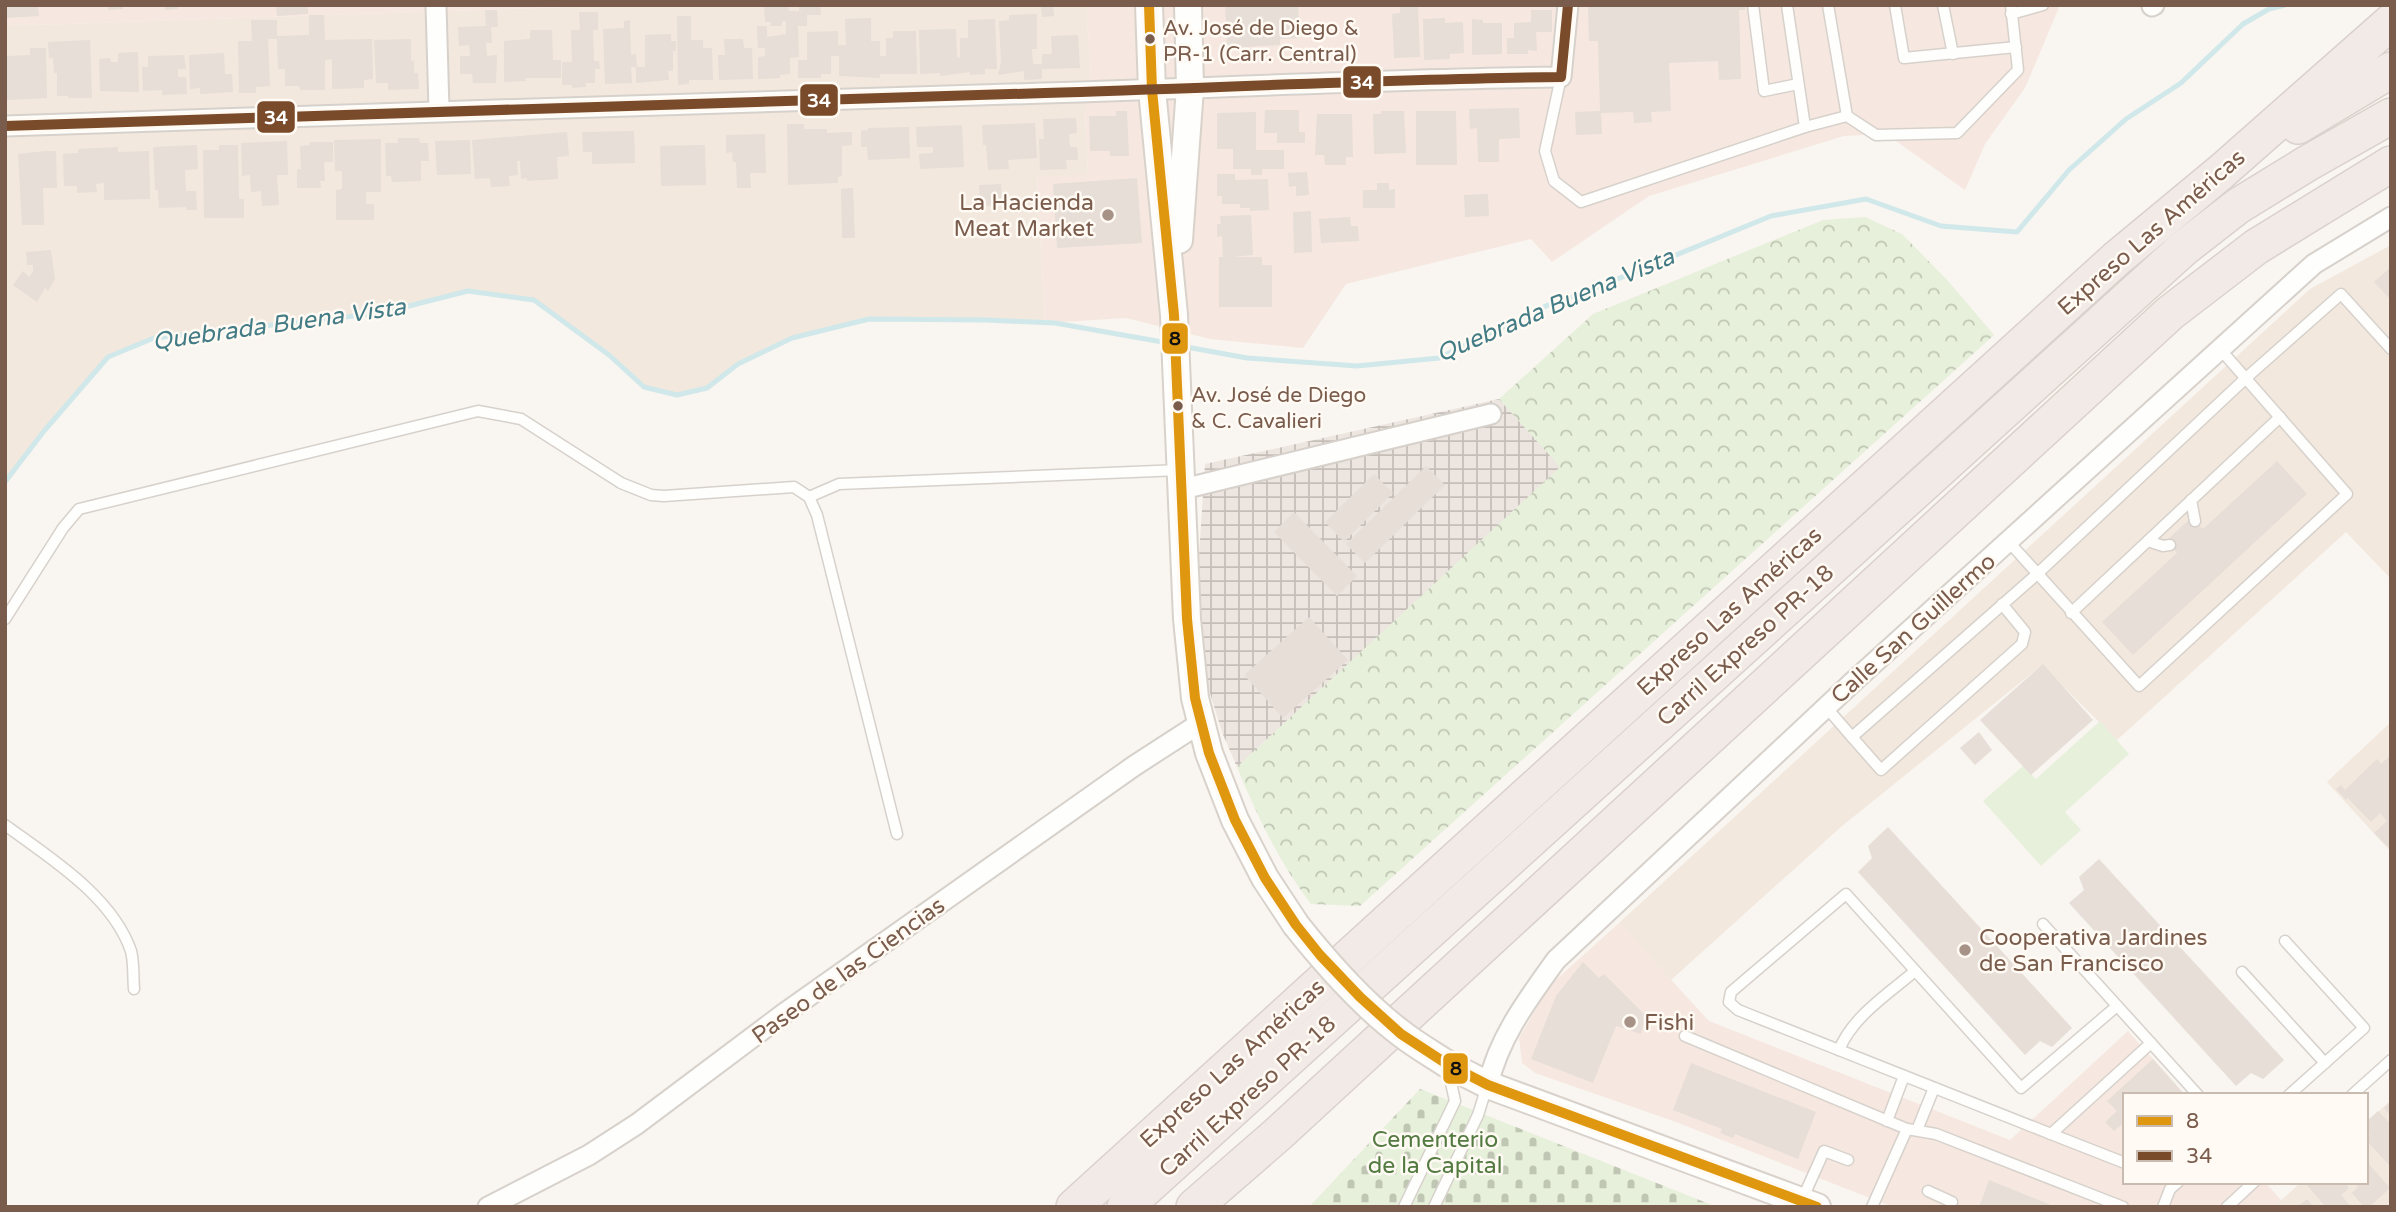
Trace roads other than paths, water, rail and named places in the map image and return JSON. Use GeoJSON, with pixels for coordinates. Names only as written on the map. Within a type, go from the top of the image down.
{"type":"FeatureCollection","features":[{"type":"Feature","properties":{"kind":"highway","name":"Expreso Las Américas"},"geometry":{"type":"LineString","coordinates":[[1074,1207],[2116,259],[2221,172],[2391,22]]}},
{"type":"Feature","properties":{"kind":"highway"},"geometry":{"type":"LineString","coordinates":[[2221,172],[2391,70]]}},
{"type":"Feature","properties":{"kind":"highway","name":"Carril Expreso PR-18"},"geometry":{"type":"LineString","coordinates":[[1125,1207],[2184,248],[2238,206],[2391,116]]}},
{"type":"Feature","properties":{"kind":"highway"},"geometry":{"type":"LineString","coordinates":[[1194,1207],[1278,1134],[2170,313],[2256,247],[2391,164]]}},
{"type":"Feature","properties":{"kind":"street"},"geometry":{"type":"LineString","coordinates":[[436,5],[439,110]]}},
{"type":"Feature","properties":{"kind":"street"},"geometry":{"type":"LineString","coordinates":[[1149,5],[1152,90],[1174,315],[1187,618],[1195,698],[1209,754],[1235,820],[1265,878],[1296,925],[1360,997],[1401,1034],[1447,1064],[1488,1085],[1809,1204]]}},
{"type":"Feature","properties":{"kind":"street"},"geometry":{"type":"LineString","coordinates":[[1174,315],[1190,88],[1188,5]]}},
{"type":"Feature","properties":{"kind":"street"},"geometry":{"type":"LineString","coordinates":[[5,126],[439,110],[1560,77],[1568,5]]}},
{"type":"Feature","properties":{"kind":"street","name":"Calle San Guillermo"},"geometry":{"type":"LineString","coordinates":[[1488,1085],[1493,1063],[1502,1043],[1523,1005],[1556,960],[1826,707],[2314,264],[2391,217]]}},
{"type":"Feature","properties":{"kind":"street"},"geometry":{"type":"LineString","coordinates":[[1182,479],[1491,414]]}},
{"type":"Feature","properties":{"kind":"street","name":"Paseo de las Ciencias"},"geometry":{"type":"LineString","coordinates":[[488,1207],[589,1155],[638,1124],[782,1016],[1134,766],[1202,722]]}},
{"type":"Feature","properties":{"kind":"lane"},"geometry":{"type":"LineString","coordinates":[[1753,5],[1764,90],[1798,84]]}},
{"type":"Feature","properties":{"kind":"lane"},"geometry":{"type":"LineString","coordinates":[[1787,5],[1805,127]]}},
{"type":"Feature","properties":{"kind":"lane"},"geometry":{"type":"LineString","coordinates":[[1828,5],[1847,116],[1876,135],[1957,133],[2018,70],[2011,10],[2043,5]]}},
{"type":"Feature","properties":{"kind":"lane"},"geometry":{"type":"LineString","coordinates":[[1895,5],[1904,58],[2016,47]]}},
{"type":"Feature","properties":{"kind":"lane"},"geometry":{"type":"LineString","coordinates":[[1943,5],[1953,54]]}},
{"type":"Feature","properties":{"kind":"lane"},"geometry":{"type":"LineString","coordinates":[[1560,77],[1545,151],[1554,181],[1581,202],[1805,127],[1847,116]]}},
{"type":"Feature","properties":{"kind":"lane"},"geometry":{"type":"LineString","coordinates":[[1852,737],[2036,575],[2246,378],[2341,294],[2391,349]]}},
{"type":"Feature","properties":{"kind":"lane"},"geometry":{"type":"LineString","coordinates":[[2008,541],[2139,686],[2347,494],[2220,349]]}},
{"type":"Feature","properties":{"kind":"lane"},"geometry":{"type":"LineString","coordinates":[[5,619],[63,528],[79,509],[478,411],[521,419],[621,483],[651,495],[794,487],[810,497],[817,515],[897,834]]}},
{"type":"Feature","properties":{"kind":"lane"},"geometry":{"type":"LineString","coordinates":[[2071,613],[2280,417]]}},
{"type":"Feature","properties":{"kind":"lane"},"geometry":{"type":"LineString","coordinates":[[810,497],[839,484],[1182,479]]}},
{"type":"Feature","properties":{"kind":"lane"},"geometry":{"type":"LineString","coordinates":[[2191,500],[2195,522]]}},
{"type":"Feature","properties":{"kind":"lane"},"geometry":{"type":"LineString","coordinates":[[2148,541],[2163,546],[2170,545]]}},
{"type":"Feature","properties":{"kind":"lane"},"geometry":{"type":"LineString","coordinates":[[1826,707],[1881,770],[2022,644],[2025,632],[2002,604]]}},
{"type":"Feature","properties":{"kind":"lane"},"geometry":{"type":"LineString","coordinates":[[5,825],[51,858],[105,905],[131,952],[134,989]]}},
{"type":"Feature","properties":{"kind":"lane"},"geometry":{"type":"LineString","coordinates":[[2117,1006],[2021,1088],[1846,894],[1731,992],[1729,1002],[1738,1010],[2123,1162]]}},
{"type":"Feature","properties":{"kind":"lane"},"geometry":{"type":"LineString","coordinates":[[2043,924],[2196,1093]]}},
{"type":"Feature","properties":{"kind":"lane"},"geometry":{"type":"LineString","coordinates":[[2285,941],[2364,1028],[2291,1093]]}},
{"type":"Feature","properties":{"kind":"lane"},"geometry":{"type":"LineString","coordinates":[[1839,1050],[1846,1034],[1859,1020],[1916,971]]}},
{"type":"Feature","properties":{"kind":"lane"},"geometry":{"type":"LineString","coordinates":[[2242,972],[2325,1063]]}},
{"type":"Feature","properties":{"kind":"lane"},"geometry":{"type":"LineString","coordinates":[[1685,1036],[1887,1121],[1912,1130],[1936,1134],[2123,1207]]}},
{"type":"Feature","properties":{"kind":"lane"},"geometry":{"type":"LineString","coordinates":[[2051,1134],[2151,1043]]}},
{"type":"Feature","properties":{"kind":"lane"},"geometry":{"type":"LineString","coordinates":[[2354,1093],[2391,1060]]}},
{"type":"Feature","properties":{"kind":"lane"},"geometry":{"type":"LineString","coordinates":[[1404,1207],[1455,1101],[1447,1064]]}},
{"type":"Feature","properties":{"kind":"lane"},"geometry":{"type":"LineString","coordinates":[[1887,1121],[1904,1076]]}},
{"type":"Feature","properties":{"kind":"lane"},"geometry":{"type":"LineString","coordinates":[[1434,1207],[1478,1115],[1488,1085]]}},
{"type":"Feature","properties":{"kind":"lane"},"geometry":{"type":"LineString","coordinates":[[1872,1207],[1934,1088]]}},
{"type":"Feature","properties":{"kind":"lane"},"geometry":{"type":"LineString","coordinates":[[1809,1204],[1824,1151],[1848,1160]]}},
{"type":"Feature","properties":{"kind":"lane"},"geometry":{"type":"LineString","coordinates":[[2163,1207],[2170,1189],[2176,1184]]}},
{"type":"Feature","properties":{"kind":"lane"},"geometry":{"type":"LineString","coordinates":[[2227,1207],[2252,1184]]}},
{"type":"Feature","properties":{"kind":"lane"},"geometry":{"type":"LineString","coordinates":[[1928,1191],[1952,1202],[1950,1207]]}},
{"type":"Feature","properties":{"kind":"waterway","name":"Quebrada Buena Vista"},"geometry":{"type":"LineString","coordinates":[[1181,346],[1247,358],[1357,366],[1439,358],[1548,305],[1771,216],[1866,199],[1941,226],[2017,232],[2069,170],[2126,119],[2181,83],[2243,24],[2269,9],[2285,5]]}},
{"type":"Feature","properties":{"kind":"waterway","name":"Quebrada Buena Vista"},"geometry":{"type":"LineString","coordinates":[[5,482],[44,431],[108,357],[154,338],[381,313],[468,291],[534,300],[609,355],[644,387],[677,395],[707,388],[738,364],[792,338],[869,319],[1055,323],[1168,343]]}},
{"type":"Feature","properties":{"kind":"place","name":"Av. José de Diego & PR-1 (Carr. Central)"},"geometry":{"type":"Point","coordinates":[1150,39]}},
{"type":"Feature","properties":{"kind":"place","name":"La Hacienda Meat Market"},"geometry":{"type":"Point","coordinates":[1108,215]}},
{"type":"Feature","properties":{"kind":"place","name":"Av. José de Diego & C. Cavalieri"},"geometry":{"type":"Point","coordinates":[1178,406]}},
{"type":"Feature","properties":{"kind":"place","name":"Cooperativa Jardines de San Francisco"},"geometry":{"type":"Point","coordinates":[1965,950]}},
{"type":"Feature","properties":{"kind":"place","name":"Fishi"},"geometry":{"type":"Point","coordinates":[1630,1022]}},
{"type":"Feature","properties":{"kind":"park label","name":"Cementerio de la Capital"},"geometry":{"type":"Point","coordinates":[1435,1152]}}]}
